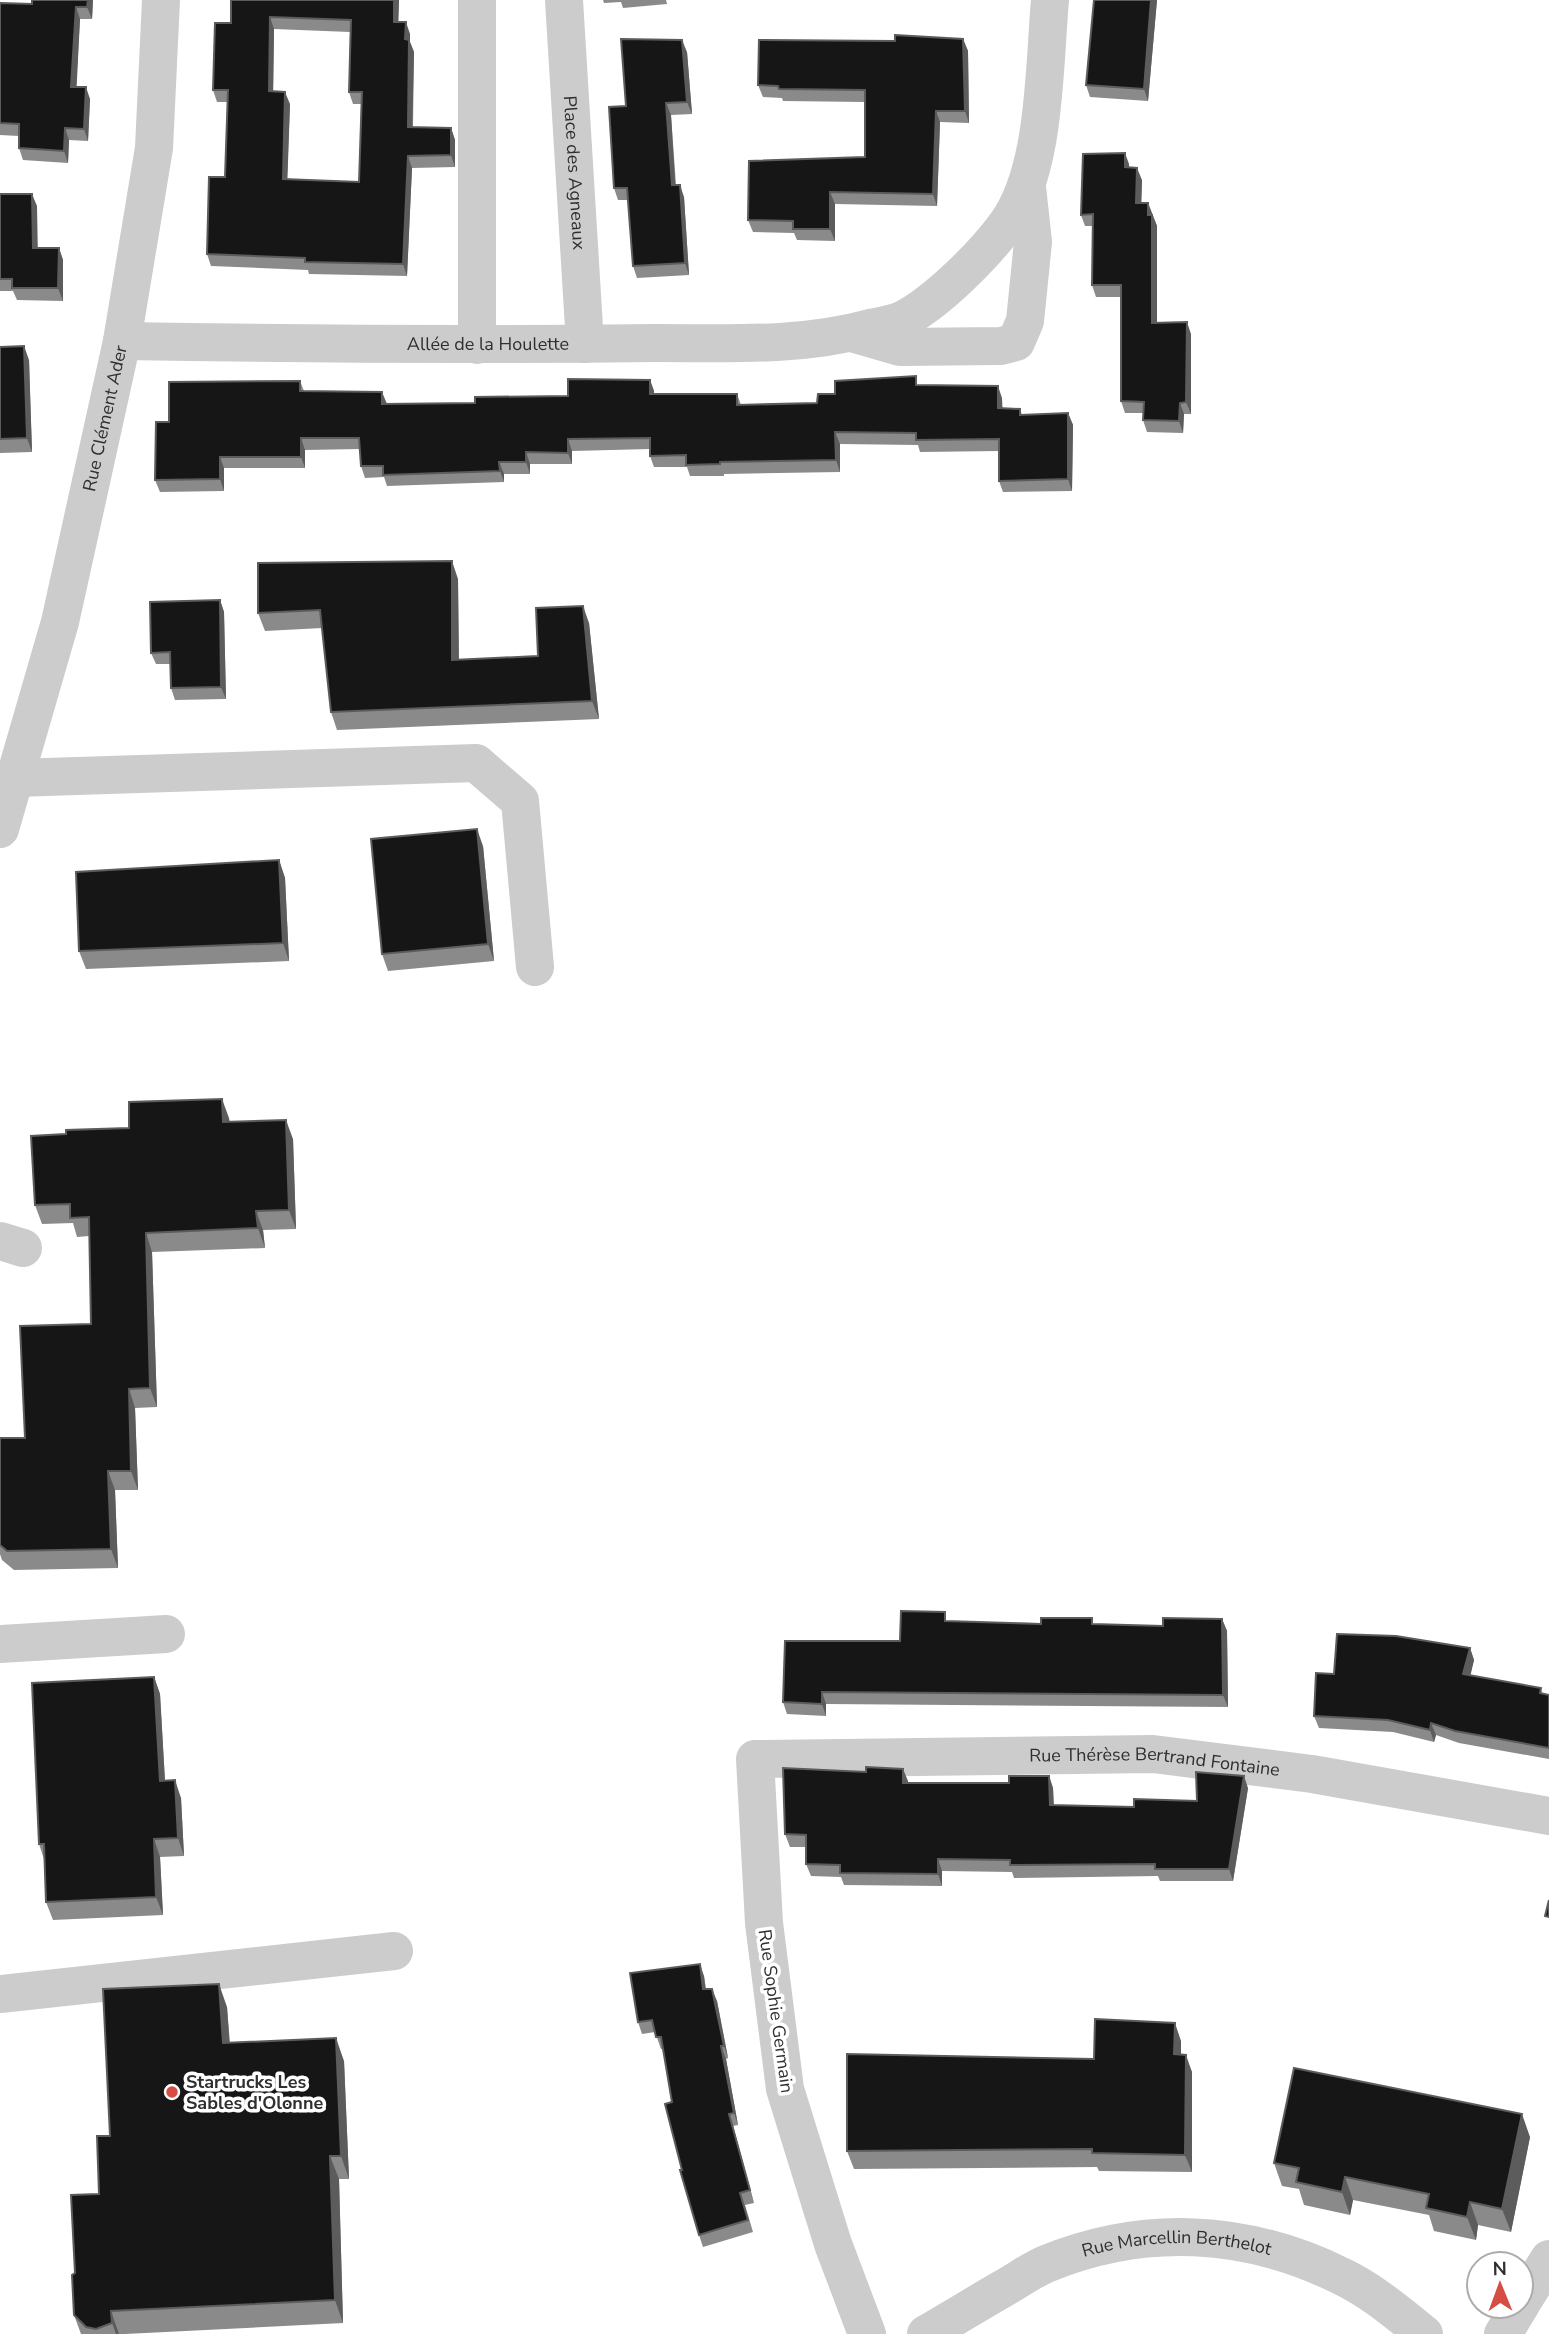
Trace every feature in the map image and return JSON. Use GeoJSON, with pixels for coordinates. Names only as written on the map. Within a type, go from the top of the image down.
{"type":"FeatureCollection","features":[{"type":"Feature","properties":{"kind":"street","name":"Rue Clément Ader"},"geometry":{"type":"LineString","coordinates":[[0,829],[60,622],[122,341],[154,149],[161,0]]}},
{"type":"Feature","properties":{"kind":"street"},"geometry":{"type":"LineString","coordinates":[[477,0],[477,345]]}},
{"type":"Feature","properties":{"kind":"street","name":"Place des Agneaux"},"geometry":{"type":"LineString","coordinates":[[564,0],[585,344]]}},
{"type":"Feature","properties":{"kind":"street","name":"Allée de la Houlette"},"geometry":{"type":"LineString","coordinates":[[122,341],[477,345],[787,342],[853,333],[903,320],[977,261],[1008,224],[1027,187],[1037,145],[1050,0]]}},
{"type":"Feature","properties":{"kind":"street","name":"Allée de la Houlette"},"geometry":{"type":"LineString","coordinates":[[853,333],[900,347],[1001,346],[1016,342],[1025,321],[1033,242],[1027,187]]}},
{"type":"Feature","properties":{"kind":"street"},"geometry":{"type":"LineString","coordinates":[[15,778],[477,763],[520,801],[535,967]]}},
{"type":"Feature","properties":{"kind":"street"},"geometry":{"type":"LineString","coordinates":[[0,1644],[166,1634]]}},
{"type":"Feature","properties":{"kind":"street","name":"Rue Thérèse Bertrand Fontaine"},"geometry":{"type":"LineString","coordinates":[[755,1759],[1153,1754],[1312,1774],[1549,1816]]}},
{"type":"Feature","properties":{"kind":"street","name":"Rue Sophie Germain"},"geometry":{"type":"LineString","coordinates":[[755,1759],[764,1923],[785,2089],[833,2244],[867,2334]]}},
{"type":"Feature","properties":{"kind":"street"},"geometry":{"type":"LineString","coordinates":[[0,1994],[394,1951]]}},
{"type":"Feature","properties":{"kind":"street","name":"Rue Marcellin Berthelot"},"geometry":{"type":"LineString","coordinates":[[926,2334],[1045,2265],[1111,2243],[1169,2235],[1234,2241],[1291,2256],[1343,2276],[1393,2309],[1424,2334]]}},
{"type":"Feature","properties":{"kind":"street"},"geometry":{"type":"LineString","coordinates":[[1535,2281],[1549,2259]]}},
{"type":"Feature","properties":{"kind":"building"},"geometry":{"type":"Polygon","coordinates":[[[32,0],[88,0],[87,7],[76,7],[71,87],[86,87],[84,129],[65,128],[64,151],[19,148],[19,124],[0,123],[0,3],[32,4],[32,0]]]}},
{"type":"Feature","properties":{"kind":"building"},"geometry":{"type":"Polygon","coordinates":[[[231,0],[394,0],[394,22],[406,22],[405,39],[409,40],[408,127],[451,128],[451,155],[408,156],[403,264],[305,262],[305,258],[207,254],[209,177],[225,177],[228,90],[213,90],[215,23],[231,23],[231,0]],[[270,17],[269,91],[285,92],[283,179],[359,182],[362,92],[349,92],[351,20],[270,17]]]}},
{"type":"Feature","properties":{"kind":"building"},"geometry":{"type":"Polygon","coordinates":[[[1094,0],[1151,0],[1144,89],[1086,85],[1094,0]]]}},
{"type":"Feature","properties":{"kind":"building"},"geometry":{"type":"Polygon","coordinates":[[[895,35],[963,39],[965,111],[936,111],[933,194],[830,192],[830,229],[793,229],[793,221],[748,220],[749,161],[865,157],[865,90],[779,89],[778,86],[758,85],[759,40],[895,41],[895,35]]]}},
{"type":"Feature","properties":{"kind":"building"},"geometry":{"type":"Polygon","coordinates":[[[621,39],[682,40],[687,102],[666,103],[672,185],[680,185],[685,263],[633,266],[627,188],[614,188],[609,107],[626,106],[621,39]]]}},
{"type":"Feature","properties":{"kind":"building"},"geometry":{"type":"Polygon","coordinates":[[[1125,153],[1125,167],[1137,168],[1136,203],[1148,203],[1148,215],[1152,215],[1152,323],[1187,322],[1186,402],[1180,403],[1179,421],[1143,420],[1144,402],[1121,401],[1121,285],[1092,285],[1093,214],[1081,215],[1083,154],[1125,153]]]}},
{"type":"Feature","properties":{"kind":"building"},"geometry":{"type":"Polygon","coordinates":[[[0,194],[32,194],[33,248],[59,248],[58,288],[12,288],[12,279],[0,279],[0,194]]]}},
{"type":"Feature","properties":{"kind":"building"},"geometry":{"type":"Polygon","coordinates":[[[24,346],[27,438],[0,439],[0,347],[24,346]]]}},
{"type":"Feature","properties":{"kind":"building"},"geometry":{"type":"Polygon","coordinates":[[[916,376],[916,385],[998,386],[998,408],[1020,409],[1020,415],[1068,413],[1068,479],[999,481],[999,439],[916,440],[916,433],[835,432],[836,460],[686,465],[686,455],[650,456],[650,438],[568,439],[568,453],[526,452],[526,462],[499,462],[500,471],[383,475],[383,466],[361,466],[359,438],[301,438],[301,457],[220,457],[220,479],[155,480],[156,422],[169,422],[169,382],[300,381],[300,391],[382,392],[382,404],[475,403],[475,397],[568,396],[568,379],[650,380],[650,394],[737,394],[737,405],[817,403],[818,394],[835,394],[835,381],[916,376]]]}},
{"type":"Feature","properties":{"kind":"building"},"geometry":{"type":"Polygon","coordinates":[[[452,561],[452,660],[538,656],[536,608],[583,606],[592,701],[331,712],[320,610],[258,613],[258,563],[452,561]]]}},
{"type":"Feature","properties":{"kind":"building"},"geometry":{"type":"Polygon","coordinates":[[[220,600],[221,687],[171,688],[170,652],[151,653],[150,602],[220,600]]]}},
{"type":"Feature","properties":{"kind":"building"},"geometry":{"type":"Polygon","coordinates":[[[477,829],[488,944],[382,954],[371,839],[477,829]]]}},
{"type":"Feature","properties":{"kind":"building"},"geometry":{"type":"Polygon","coordinates":[[[279,860],[283,943],[79,951],[76,872],[279,860]]]}},
{"type":"Feature","properties":{"kind":"building"},"geometry":{"type":"Polygon","coordinates":[[[222,1099],[223,1122],[286,1120],[289,1210],[256,1211],[258,1228],[146,1233],[150,1388],[129,1389],[131,1471],[108,1471],[111,1549],[7,1551],[0,1545],[0,1438],[25,1438],[20,1326],[91,1324],[89,1217],[70,1218],[70,1204],[35,1205],[31,1136],[66,1134],[66,1130],[129,1128],[129,1102],[222,1099]]]}},
{"type":"Feature","properties":{"kind":"building"},"geometry":{"type":"Polygon","coordinates":[[[901,1611],[945,1612],[945,1621],[1041,1624],[1041,1618],[1092,1618],[1092,1624],[1163,1626],[1163,1618],[1222,1619],[1223,1695],[822,1692],[822,1704],[783,1702],[785,1641],[900,1641],[901,1611]]]}},
{"type":"Feature","properties":{"kind":"building"},"geometry":{"type":"Polygon","coordinates":[[[1337,1634],[1396,1636],[1470,1648],[1463,1674],[1541,1688],[1540,1693],[1549,1695],[1549,1748],[1455,1731],[1431,1723],[1430,1730],[1388,1720],[1314,1716],[1316,1673],[1334,1674],[1337,1634]]]}},
{"type":"Feature","properties":{"kind":"building"},"geometry":{"type":"Polygon","coordinates":[[[154,1677],[160,1781],[175,1780],[178,1838],[154,1839],[156,1897],[46,1902],[44,1844],[39,1844],[32,1683],[154,1677]]]}},
{"type":"Feature","properties":{"kind":"building"},"geometry":{"type":"Polygon","coordinates":[[[866,1767],[903,1769],[903,1783],[1009,1783],[1009,1776],[1049,1776],[1050,1805],[1134,1807],[1134,1799],[1197,1801],[1196,1772],[1244,1776],[1229,1869],[1155,1869],[1155,1864],[1010,1865],[1010,1860],[938,1859],[938,1874],[840,1873],[840,1865],[806,1864],[806,1835],[785,1834],[783,1768],[866,1772],[866,1767]]]}},
{"type":"Feature","properties":{"kind":"building"},"geometry":{"type":"Polygon","coordinates":[[[1549,1900],[1549,1917],[1545,1916],[1549,1900]]]}},
{"type":"Feature","properties":{"kind":"building"},"geometry":{"type":"Polygon","coordinates":[[[700,1964],[703,1989],[712,1989],[734,2113],[729,2114],[750,2190],[740,2193],[748,2220],[699,2235],[665,2104],[672,2102],[661,2037],[656,2037],[652,2020],[638,2022],[630,1973],[700,1964]]]}},
{"type":"Feature","properties":{"kind":"building"},"geometry":{"type":"Polygon","coordinates":[[[219,1984],[223,2043],[336,2038],[341,2156],[330,2156],[335,2300],[111,2311],[112,2323],[96,2329],[86,2327],[74,2315],[71,2195],[99,2194],[97,2136],[110,2136],[103,1989],[219,1984]]]}},
{"type":"Feature","properties":{"kind":"building"},"geometry":{"type":"Polygon","coordinates":[[[1095,2019],[1175,2023],[1174,2054],[1186,2055],[1185,2155],[1092,2153],[1092,2149],[847,2151],[847,2054],[1094,2059],[1095,2019]]]}},
{"type":"Feature","properties":{"kind":"building"},"geometry":{"type":"Polygon","coordinates":[[[1294,2068],[1522,2114],[1502,2209],[1470,2202],[1467,2217],[1426,2208],[1429,2194],[1345,2177],[1342,2192],[1296,2182],[1299,2168],[1274,2163],[1294,2068]]]}},
{"type":"Feature","properties":{"kind":"place","name":"Startrucks Les Sables d'Olonne"},"geometry":{"type":"Point","coordinates":[172,2092]}}]}
